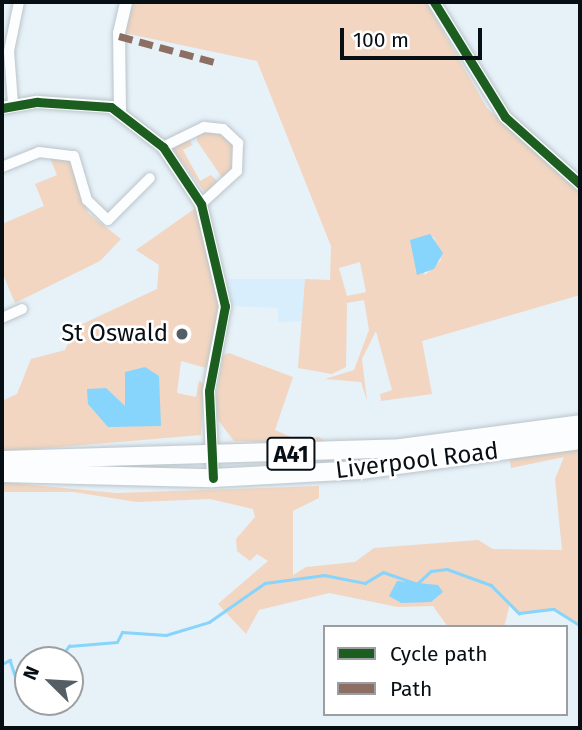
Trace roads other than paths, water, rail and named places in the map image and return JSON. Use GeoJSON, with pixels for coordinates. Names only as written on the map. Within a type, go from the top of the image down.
{"type":"FeatureCollection","features":[{"type":"Feature","properties":{"kind":"highway","name":"Liverpool Road"},"geometry":{"type":"LineString","coordinates":[[2,460],[212,456],[401,448],[580,424]]}},
{"type":"Feature","properties":{"kind":"highway","name":"Liverpool Road"},"geometry":{"type":"LineString","coordinates":[[2,472],[214,478],[361,470],[580,440]]}},
{"type":"Feature","properties":{"kind":"street"},"geometry":{"type":"LineString","coordinates":[[19,2],[9,51],[7,106],[96,104],[120,112],[163,147],[201,204],[225,306],[209,391],[214,478]]}},
{"type":"Feature","properties":{"kind":"street"},"geometry":{"type":"LineString","coordinates":[[120,112],[119,33],[126,2]]}},
{"type":"Feature","properties":{"kind":"street"},"geometry":{"type":"LineString","coordinates":[[435,2],[505,117],[580,184]]}},
{"type":"Feature","properties":{"kind":"street"},"geometry":{"type":"LineString","coordinates":[[163,147],[204,127],[223,129],[238,143],[237,171],[201,204]]}},
{"type":"Feature","properties":{"kind":"street"},"geometry":{"type":"LineString","coordinates":[[2,167],[39,152],[74,156],[87,200],[108,220],[150,178]]}},
{"type":"Feature","properties":{"kind":"street"},"geometry":{"type":"LineString","coordinates":[[2,318],[22,309]]}},
{"type":"Feature","properties":{"kind":"water"},"geometry":{"type":"Polygon","coordinates":[[[430,234],[443,253],[434,269],[417,275],[410,240],[430,234]]]}},
{"type":"Feature","properties":{"kind":"water"},"geometry":{"type":"Polygon","coordinates":[[[145,367],[159,376],[161,426],[108,427],[88,404],[87,389],[106,388],[125,406],[125,372],[145,367]]]}},
{"type":"Feature","properties":{"kind":"water"},"geometry":{"type":"Polygon","coordinates":[[[397,581],[438,585],[443,592],[431,602],[401,603],[389,596],[397,581]]]}},
{"type":"Feature","properties":{"kind":"waterway"},"geometry":{"type":"LineString","coordinates":[[69,646],[117,642],[122,632],[166,635],[209,622],[265,583],[324,575],[365,583],[383,572],[417,584],[431,571],[447,569],[491,585],[519,613],[554,609],[580,625]]}},
{"type":"Feature","properties":{"kind":"waterway"},"geometry":{"type":"LineString","coordinates":[[2,664],[10,660],[14,672]]}},
{"type":"Feature","properties":{"kind":"place","name":"St Oswald"},"geometry":{"type":"Point","coordinates":[182,334]}}]}
